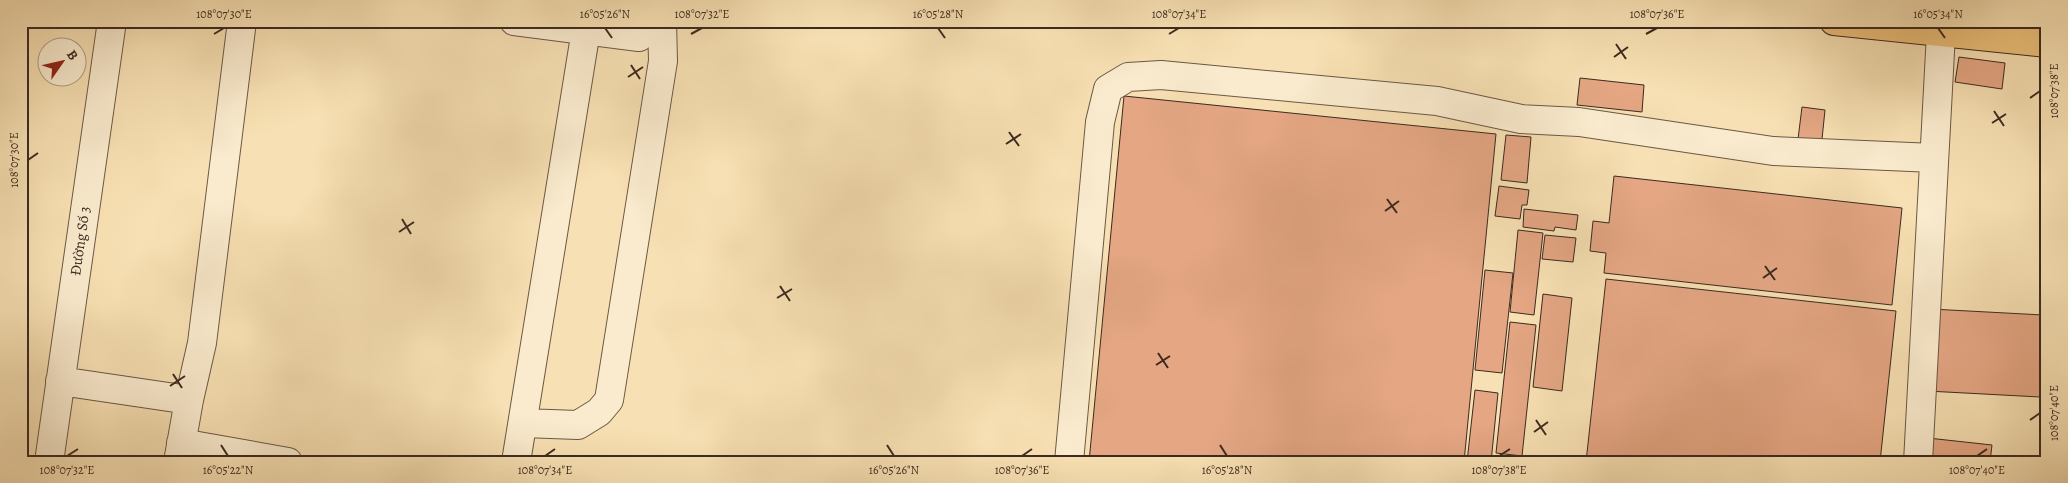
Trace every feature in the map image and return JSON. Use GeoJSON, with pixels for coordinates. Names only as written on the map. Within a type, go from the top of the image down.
{"type":"FeatureCollection","features":[{"type":"Feature","properties":{"kind":"main road"},"geometry":{"type":"LineString","coordinates":[[1834,21],[2047,43]]}},
{"type":"Feature","properties":{"kind":"street","name":"Đường Số 3"},"geometry":{"type":"LineString","coordinates":[[49,462],[112,21]]}},
{"type":"Feature","properties":{"kind":"street"},"geometry":{"type":"LineString","coordinates":[[242,21],[202,343],[180,452],[288,462]]}},
{"type":"Feature","properties":{"kind":"street"},"geometry":{"type":"LineString","coordinates":[[514,21],[639,38],[656,21]]}},
{"type":"Feature","properties":{"kind":"street"},"geometry":{"type":"LineString","coordinates":[[523,423],[578,425],[599,412],[609,400],[663,61],[662,21]]}},
{"type":"Feature","properties":{"kind":"street"},"geometry":{"type":"LineString","coordinates":[[516,462],[586,30]]}},
{"type":"Feature","properties":{"kind":"street"},"geometry":{"type":"LineString","coordinates":[[1918,462],[1942,33]]}},
{"type":"Feature","properties":{"kind":"street"},"geometry":{"type":"LineString","coordinates":[[1069,462],[1100,122],[1108,89],[1128,76],[1161,75],[1437,101],[1521,119],[1579,122],[1773,151],[1934,158]]}},
{"type":"Feature","properties":{"kind":"street"},"geometry":{"type":"LineString","coordinates":[[60,381],[189,400]]}},
{"type":"Feature","properties":{"kind":"building"},"geometry":{"type":"Polygon","coordinates":[[[1959,57],[2005,63],[2002,89],[1955,82],[1959,57]]]}},
{"type":"Feature","properties":{"kind":"building"},"geometry":{"type":"Polygon","coordinates":[[[1580,78],[1644,85],[1642,112],[1577,105],[1580,78]]]}},
{"type":"Feature","properties":{"kind":"building"},"geometry":{"type":"Polygon","coordinates":[[[1124,96],[1496,134],[1464,462],[1089,462],[1124,96]]]}},
{"type":"Feature","properties":{"kind":"building"},"geometry":{"type":"Polygon","coordinates":[[[1802,107],[1825,110],[1821,149],[1797,147],[1802,107]]]}},
{"type":"Feature","properties":{"kind":"building"},"geometry":{"type":"Polygon","coordinates":[[[1506,135],[1531,137],[1527,183],[1501,180],[1506,135]]]}},
{"type":"Feature","properties":{"kind":"building"},"geometry":{"type":"Polygon","coordinates":[[[1614,176],[1902,208],[1892,305],[1604,273],[1606,253],[1590,251],[1593,221],[1609,223],[1614,176]]]}},
{"type":"Feature","properties":{"kind":"building"},"geometry":{"type":"Polygon","coordinates":[[[1499,186],[1529,190],[1527,205],[1522,205],[1520,219],[1495,216],[1499,186]]]}},
{"type":"Feature","properties":{"kind":"building"},"geometry":{"type":"Polygon","coordinates":[[[1524,209],[1578,215],[1576,230],[1555,227],[1554,231],[1523,227],[1524,209]]]}},
{"type":"Feature","properties":{"kind":"building"},"geometry":{"type":"Polygon","coordinates":[[[1518,230],[1543,233],[1534,315],[1510,312],[1518,230]]]}},
{"type":"Feature","properties":{"kind":"building"},"geometry":{"type":"Polygon","coordinates":[[[1545,235],[1576,238],[1573,262],[1542,259],[1545,235]]]}},
{"type":"Feature","properties":{"kind":"building"},"geometry":{"type":"Polygon","coordinates":[[[1485,270],[1513,273],[1502,373],[1475,370],[1485,270]]]}},
{"type":"Feature","properties":{"kind":"building"},"geometry":{"type":"Polygon","coordinates":[[[1606,279],[1896,311],[1880,462],[1586,462],[1606,279]]]}},
{"type":"Feature","properties":{"kind":"building"},"geometry":{"type":"Polygon","coordinates":[[[1543,294],[1572,298],[1562,391],[1533,387],[1543,294]]]}},
{"type":"Feature","properties":{"kind":"building"},"geometry":{"type":"Polygon","coordinates":[[[1931,309],[2043,315],[2040,397],[1927,391],[1931,309]]]}},
{"type":"Feature","properties":{"kind":"building"},"geometry":{"type":"Polygon","coordinates":[[[1510,322],[1536,325],[1522,456],[1496,453],[1510,322]]]}},
{"type":"Feature","properties":{"kind":"building"},"geometry":{"type":"Polygon","coordinates":[[[1475,390],[1498,393],[1491,462],[1467,462],[1475,390]]]}},
{"type":"Feature","properties":{"kind":"building"},"geometry":{"type":"Polygon","coordinates":[[[1928,438],[1992,445],[1990,462],[1926,462],[1928,438]]]}}]}
